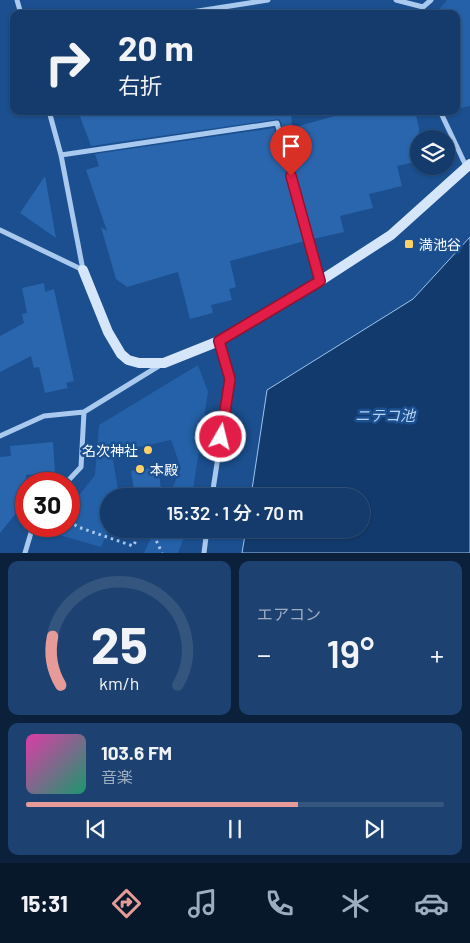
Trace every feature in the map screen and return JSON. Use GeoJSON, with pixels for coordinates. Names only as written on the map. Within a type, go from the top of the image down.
{"type":"FeatureCollection","features":[{"type":"Feature","properties":{"kind":"street"},"geometry":{"type":"LineString","coordinates":[[204,10],[268,0]]}},
{"type":"Feature","properties":{"kind":"street"},"geometry":{"type":"LineString","coordinates":[[396,0],[421,10]]}},
{"type":"Feature","properties":{"kind":"street"},"geometry":{"type":"LineString","coordinates":[[50,115],[61,155],[84,270],[108,332],[121,354],[128,360],[139,363],[164,363]]}},
{"type":"Feature","properties":{"kind":"street"},"geometry":{"type":"LineString","coordinates":[[0,436],[44,416],[84,412],[164,363],[219,341],[320,281],[391,235],[468,165],[442,115]]}},
{"type":"Feature","properties":{"kind":"street"},"geometry":{"type":"LineString","coordinates":[[61,155],[277,123],[320,281]]}},
{"type":"Feature","properties":{"kind":"street"},"geometry":{"type":"LineString","coordinates":[[0,230],[84,270]]}},
{"type":"Feature","properties":{"kind":"street"},"geometry":{"type":"LineString","coordinates":[[213,488],[230,379],[219,341]]}},
{"type":"Feature","properties":{"kind":"street"},"geometry":{"type":"LineString","coordinates":[[76,472],[81,467],[84,412]]}},
{"type":"Feature","properties":{"kind":"street"},"geometry":{"type":"LineString","coordinates":[[25,553],[30,537]]}},
{"type":"Feature","properties":{"kind":"street"},"geometry":{"type":"LineString","coordinates":[[204,553],[206,538]]}},
{"type":"Feature","properties":{"kind":"path"},"geometry":{"type":"LineString","coordinates":[[80,527],[100,534]]}},
{"type":"Feature","properties":{"kind":"path"},"geometry":{"type":"LineString","coordinates":[[111,538],[133,546],[138,538]]}},
{"type":"Feature","properties":{"kind":"path"},"geometry":{"type":"LineString","coordinates":[[155,538],[162,553]]}},
{"type":"Feature","properties":{"kind":"shaded area"},"geometry":{"type":"Polygon","coordinates":[[[447,0],[470,0],[470,106],[460,108],[460,10],[439,10],[447,0]]]}},
{"type":"Feature","properties":{"kind":"shaded area"},"geometry":{"type":"Polygon","coordinates":[[[198,365],[208,392],[193,488],[172,488],[181,468],[171,440],[112,453],[118,488],[100,488],[100,538],[105,538],[101,547],[66,537],[80,537],[80,494],[95,475],[99,425],[198,365]]]}},
{"type":"Feature","properties":{"kind":"shaded area"},"geometry":{"type":"Polygon","coordinates":[[[151,538],[184,538],[178,553],[144,553],[151,538]]]}},
{"type":"Feature","properties":{"kind":"water","name":"ニテコ池"},"geometry":{"type":"Polygon","coordinates":[[[470,237],[470,553],[242,553],[244,538],[370,538],[370,488],[252,488],[267,390],[413,299],[470,237]]]}},
{"type":"Feature","properties":{"kind":"building"},"geometry":{"type":"Polygon","coordinates":[[[79,115],[291,115],[292,128],[338,115],[416,115],[419,130],[410,130],[410,163],[397,166],[402,186],[369,194],[373,208],[340,216],[344,232],[313,239],[279,119],[91,146],[79,115]]]}},
{"type":"Feature","properties":{"kind":"building"},"geometry":{"type":"Polygon","coordinates":[[[274,128],[305,241],[230,261],[236,287],[229,289],[232,300],[211,305],[213,313],[190,319],[178,272],[127,287],[116,279],[101,227],[107,231],[86,170],[99,166],[95,154],[274,128]]]}},
{"type":"Feature","properties":{"kind":"building"},"geometry":{"type":"Polygon","coordinates":[[[45,176],[56,238],[20,213],[45,176]]]}},
{"type":"Feature","properties":{"kind":"building"},"geometry":{"type":"Polygon","coordinates":[[[44,283],[45,292],[54,289],[74,381],[66,383],[68,388],[45,393],[39,367],[34,368],[31,356],[0,372],[0,336],[24,323],[22,314],[27,313],[22,288],[44,283]]]}},
{"type":"Feature","properties":{"kind":"building"},"geometry":{"type":"Polygon","coordinates":[[[53,442],[55,472],[15,472],[15,515],[0,533],[0,457],[11,456],[10,446],[53,442]]]}},
{"type":"Feature","properties":{"kind":"building"},"geometry":{"type":"Polygon","coordinates":[[[158,467],[161,488],[134,488],[131,471],[158,467]]]}},
{"type":"Feature","properties":{"kind":"place","name":"満池谷"},"geometry":{"type":"Point","coordinates":[409,244]}},
{"type":"Feature","properties":{"kind":"place","name":"名次神社"},"geometry":{"type":"Point","coordinates":[148,450]}},
{"type":"Feature","properties":{"kind":"place","name":"本殿"},"geometry":{"type":"Point","coordinates":[140,469]}},
{"type":"Feature","properties":{"kind":"route"},"geometry":{"type":"LineString","coordinates":[[221,437],[230,379],[219,341],[320,281],[291,176]]}}]}
